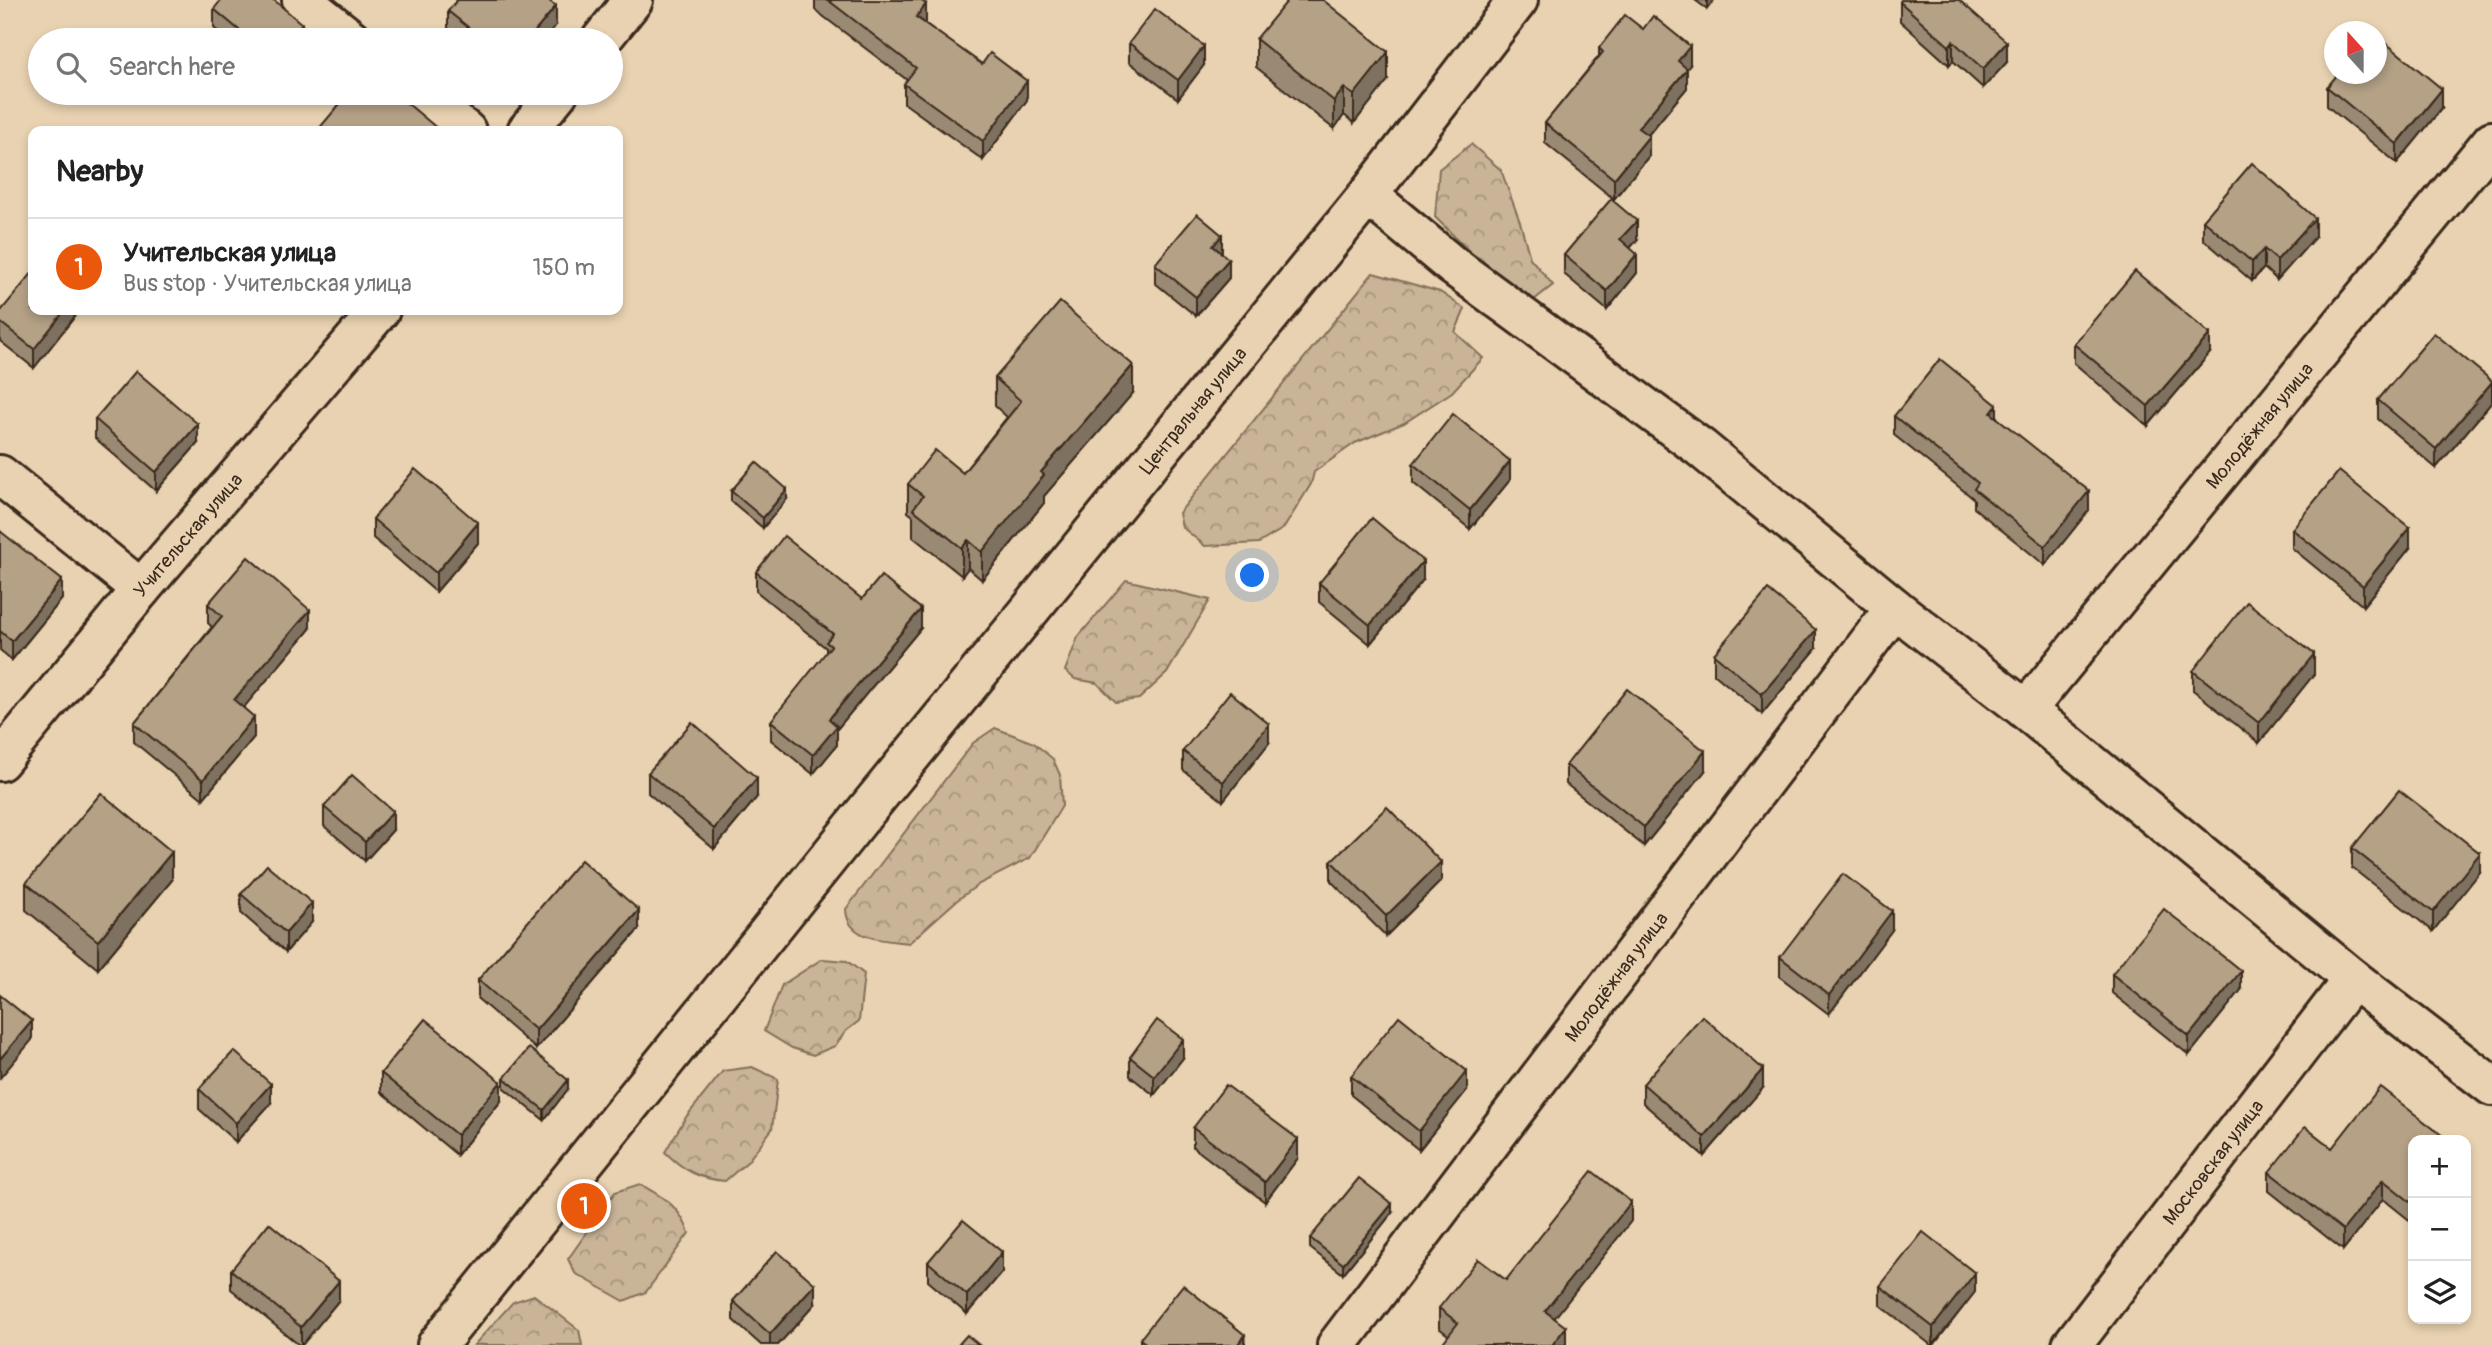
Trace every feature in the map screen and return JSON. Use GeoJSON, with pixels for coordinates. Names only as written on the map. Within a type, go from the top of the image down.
{"type":"FeatureCollection","features":[{"type":"Feature","properties":{"kind":"street"},"geometry":{"type":"LineString","coordinates":[[302,0],[337,28]]}},
{"type":"Feature","properties":{"kind":"street"},"geometry":{"type":"LineString","coordinates":[[611,28],[633,0]]}},
{"type":"Feature","properties":{"kind":"street","name":"Центральная улица"},"geometry":{"type":"LineString","coordinates":[[437,1345],[862,816],[1368,195],[1518,0]]}},
{"type":"Feature","properties":{"kind":"street"},"geometry":{"type":"LineString","coordinates":[[433,105],[460,126]]}},
{"type":"Feature","properties":{"kind":"street"},"geometry":{"type":"LineString","coordinates":[[531,126],[548,105]]}},
{"type":"Feature","properties":{"kind":"street","name":"Молодёжная улица"},"geometry":{"type":"LineString","coordinates":[[2026,710],[2492,141]]}},
{"type":"Feature","properties":{"kind":"street"},"geometry":{"type":"LineString","coordinates":[[1368,195],[1452,265],[1701,448],[2353,979],[2488,1074]]}},
{"type":"Feature","properties":{"kind":"street","name":"Учительская улица"},"geometry":{"type":"LineString","coordinates":[[0,761],[141,589],[376,315]]}},
{"type":"Feature","properties":{"kind":"street"},"geometry":{"type":"LineString","coordinates":[[0,475],[141,589]]}},
{"type":"Feature","properties":{"kind":"street","name":"Молодёжная улица"},"geometry":{"type":"LineString","coordinates":[[1337,1345],[1895,608]]}},
{"type":"Feature","properties":{"kind":"street","name":"Московская улица"},"geometry":{"type":"LineString","coordinates":[[2072,1345],[2353,979]]}},
{"type":"Feature","properties":{"kind":"green space"},"geometry":{"type":"Polygon","coordinates":[[[1471,144],[1501,170],[1530,258],[1553,285],[1534,300],[1479,261],[1435,217],[1439,169],[1471,144]]]}},
{"type":"Feature","properties":{"kind":"green space"},"geometry":{"type":"Polygon","coordinates":[[[1373,273],[1440,292],[1465,309],[1455,332],[1483,358],[1452,392],[1404,423],[1355,443],[1314,472],[1311,484],[1284,528],[1259,543],[1205,546],[1182,527],[1179,513],[1373,273]]]}},
{"type":"Feature","properties":{"kind":"green space"},"geometry":{"type":"Polygon","coordinates":[[[1126,580],[1210,600],[1167,673],[1139,699],[1116,702],[1097,683],[1075,679],[1065,671],[1078,637],[1126,580]]]}},
{"type":"Feature","properties":{"kind":"green space"},"geometry":{"type":"Polygon","coordinates":[[[995,728],[1034,743],[1053,759],[1060,775],[1062,806],[1030,858],[979,884],[909,943],[869,937],[860,933],[848,920],[846,909],[973,743],[995,728]]]}},
{"type":"Feature","properties":{"kind":"green space"},"geometry":{"type":"Polygon","coordinates":[[[822,959],[847,961],[864,974],[859,1021],[846,1031],[835,1046],[813,1055],[792,1048],[764,1031],[782,985],[822,959]]]}},
{"type":"Feature","properties":{"kind":"green space"},"geometry":{"type":"Polygon","coordinates":[[[752,1067],[778,1079],[772,1129],[747,1162],[725,1181],[699,1176],[678,1164],[665,1152],[686,1117],[723,1071],[752,1067]]]}},
{"type":"Feature","properties":{"kind":"green space"},"geometry":{"type":"Polygon","coordinates":[[[640,1184],[675,1209],[689,1233],[646,1292],[624,1301],[575,1273],[568,1259],[615,1192],[640,1184]]]}},
{"type":"Feature","properties":{"kind":"green space"},"geometry":{"type":"Polygon","coordinates":[[[534,1295],[579,1330],[582,1345],[474,1345],[513,1302],[534,1295]]]}},
{"type":"Feature","properties":{"kind":"building"},"geometry":{"type":"Polygon","coordinates":[[[221,0],[274,0],[302,24],[298,28],[237,28],[214,9],[221,0]]]}},
{"type":"Feature","properties":{"kind":"building"},"geometry":{"type":"Polygon","coordinates":[[[457,0],[548,0],[556,6],[538,28],[469,28],[448,11],[457,0]]]}},
{"type":"Feature","properties":{"kind":"building"},"geometry":{"type":"Polygon","coordinates":[[[828,0],[920,0],[926,4],[916,17],[982,64],[990,53],[1027,81],[983,141],[904,84],[916,68],[828,0]]]}},
{"type":"Feature","properties":{"kind":"building"},"geometry":{"type":"Polygon","coordinates":[[[1288,0],[1323,0],[1388,52],[1354,95],[1344,88],[1334,101],[1256,39],[1288,0]]]}},
{"type":"Feature","properties":{"kind":"building"},"geometry":{"type":"Polygon","coordinates":[[[1959,0],[2007,42],[1983,69],[1953,41],[1949,46],[1900,2],[1959,0]]]}},
{"type":"Feature","properties":{"kind":"building"},"geometry":{"type":"Polygon","coordinates":[[[1155,9],[1204,46],[1178,80],[1129,43],[1155,9]]]}},
{"type":"Feature","properties":{"kind":"building"},"geometry":{"type":"Polygon","coordinates":[[[1625,15],[1643,29],[1653,16],[1690,46],[1678,61],[1687,69],[1638,128],[1649,136],[1614,179],[1545,123],[1603,52],[1599,48],[1625,15]]]}},
{"type":"Feature","properties":{"kind":"building"},"geometry":{"type":"Polygon","coordinates":[[[2387,44],[2442,89],[2397,144],[2327,87],[2330,84],[2387,84],[2387,44]]]}},
{"type":"Feature","properties":{"kind":"building"},"geometry":{"type":"Polygon","coordinates":[[[339,105],[409,105],[434,126],[321,126],[339,105]]]}},
{"type":"Feature","properties":{"kind":"building"},"geometry":{"type":"Polygon","coordinates":[[[2252,163],[2315,218],[2277,260],[2264,249],[2252,262],[2203,220],[2252,163]]]}},
{"type":"Feature","properties":{"kind":"building"},"geometry":{"type":"Polygon","coordinates":[[[1611,199],[1637,221],[1620,239],[1637,254],[1607,291],[1564,255],[1611,199]]]}},
{"type":"Feature","properties":{"kind":"building"},"geometry":{"type":"Polygon","coordinates":[[[1197,214],[1222,235],[1213,246],[1229,259],[1196,297],[1155,264],[1197,214]]]}},
{"type":"Feature","properties":{"kind":"building"},"geometry":{"type":"Polygon","coordinates":[[[2135,271],[2210,334],[2148,406],[2074,344],[2135,271]]]}},
{"type":"Feature","properties":{"kind":"building"},"geometry":{"type":"Polygon","coordinates":[[[28,278],[28,315],[61,315],[34,349],[0,322],[0,312],[28,278]]]}},
{"type":"Feature","properties":{"kind":"building"},"geometry":{"type":"Polygon","coordinates":[[[1060,302],[1133,365],[1041,472],[1044,475],[982,552],[968,540],[962,548],[913,509],[923,496],[908,484],[935,450],[963,473],[1021,401],[995,378],[1060,302]]]}},
{"type":"Feature","properties":{"kind":"building"},"geometry":{"type":"Polygon","coordinates":[[[2434,333],[2492,381],[2436,449],[2378,400],[2434,333]]]}},
{"type":"Feature","properties":{"kind":"building"},"geometry":{"type":"Polygon","coordinates":[[[1940,359],[1997,405],[1991,413],[2089,491],[2045,546],[1974,489],[1978,483],[1894,416],[1940,359]]]}},
{"type":"Feature","properties":{"kind":"building"},"geometry":{"type":"Polygon","coordinates":[[[136,371],[198,424],[156,472],[95,419],[136,371]]]}},
{"type":"Feature","properties":{"kind":"building"},"geometry":{"type":"Polygon","coordinates":[[[1453,414],[1510,461],[1470,510],[1413,464],[1453,414]]]}},
{"type":"Feature","properties":{"kind":"building"},"geometry":{"type":"Polygon","coordinates":[[[756,462],[787,489],[763,518],[731,491],[756,462]]]}},
{"type":"Feature","properties":{"kind":"building"},"geometry":{"type":"Polygon","coordinates":[[[415,469],[478,523],[436,573],[373,519],[415,469]]]}},
{"type":"Feature","properties":{"kind":"building"},"geometry":{"type":"Polygon","coordinates":[[[2339,471],[2410,528],[2363,586],[2292,529],[2339,471]]]}},
{"type":"Feature","properties":{"kind":"building"},"geometry":{"type":"Polygon","coordinates":[[[1372,518],[1423,561],[1370,625],[1319,583],[1372,518]]]}},
{"type":"Feature","properties":{"kind":"building"},"geometry":{"type":"Polygon","coordinates":[[[0,531],[62,580],[12,641],[0,631],[0,531]]]}},
{"type":"Feature","properties":{"kind":"building"},"geometry":{"type":"Polygon","coordinates":[[[784,536],[862,599],[881,576],[921,609],[829,719],[837,726],[813,755],[771,721],[831,646],[826,642],[833,634],[756,572],[784,536]]]}},
{"type":"Feature","properties":{"kind":"building"},"geometry":{"type":"Polygon","coordinates":[[[248,557],[310,610],[234,700],[254,717],[203,780],[134,723],[222,616],[208,604],[248,557]]]}},
{"type":"Feature","properties":{"kind":"building"},"geometry":{"type":"Polygon","coordinates":[[[1768,590],[1816,630],[1762,694],[1714,654],[1768,590]]]}},
{"type":"Feature","properties":{"kind":"building"},"geometry":{"type":"Polygon","coordinates":[[[2247,602],[2314,654],[2259,723],[2193,671],[2247,602]]]}},
{"type":"Feature","properties":{"kind":"building"},"geometry":{"type":"Polygon","coordinates":[[[1627,689],[1705,751],[1644,827],[1566,765],[1627,689]]]}},
{"type":"Feature","properties":{"kind":"building"},"geometry":{"type":"Polygon","coordinates":[[[1230,692],[1269,724],[1223,782],[1183,751],[1230,692]]]}},
{"type":"Feature","properties":{"kind":"building"},"geometry":{"type":"Polygon","coordinates":[[[692,722],[757,778],[714,829],[648,773],[692,722]]]}},
{"type":"Feature","properties":{"kind":"building"},"geometry":{"type":"Polygon","coordinates":[[[352,775],[393,811],[365,842],[324,807],[352,775]]]}},
{"type":"Feature","properties":{"kind":"building"},"geometry":{"type":"Polygon","coordinates":[[[2399,790],[2480,853],[2433,912],[2352,848],[2399,790]]]}},
{"type":"Feature","properties":{"kind":"building"},"geometry":{"type":"Polygon","coordinates":[[[101,793],[172,852],[98,941],[26,883],[101,793]]]}},
{"type":"Feature","properties":{"kind":"building"},"geometry":{"type":"Polygon","coordinates":[[[1387,807],[1441,862],[1386,916],[1331,861],[1387,807]]]}},
{"type":"Feature","properties":{"kind":"building"},"geometry":{"type":"Polygon","coordinates":[[[581,860],[639,910],[536,1030],[478,980],[581,860]]]}},
{"type":"Feature","properties":{"kind":"building"},"geometry":{"type":"Polygon","coordinates":[[[267,865],[312,903],[286,933],[241,894],[267,865]]]}},
{"type":"Feature","properties":{"kind":"building"},"geometry":{"type":"Polygon","coordinates":[[[1843,874],[1892,911],[1829,995],[1780,957],[1843,874]]]}},
{"type":"Feature","properties":{"kind":"building"},"geometry":{"type":"Polygon","coordinates":[[[2164,909],[2241,971],[2189,1036],[2112,974],[2164,909]]]}},
{"type":"Feature","properties":{"kind":"building"},"geometry":{"type":"Polygon","coordinates":[[[0,995],[32,1021],[0,1059],[0,995]]]}},
{"type":"Feature","properties":{"kind":"building"},"geometry":{"type":"Polygon","coordinates":[[[1399,1016],[1467,1071],[1419,1131],[1351,1076],[1399,1016]]]}},
{"type":"Feature","properties":{"kind":"building"},"geometry":{"type":"Polygon","coordinates":[[[1702,1016],[1763,1069],[1704,1137],[1643,1084],[1702,1016]]]}},
{"type":"Feature","properties":{"kind":"building"},"geometry":{"type":"Polygon","coordinates":[[[425,1019],[501,1082],[457,1135],[381,1073],[425,1019]]]}},
{"type":"Feature","properties":{"kind":"building"},"geometry":{"type":"Polygon","coordinates":[[[1157,1020],[1183,1039],[1154,1076],[1130,1057],[1157,1020]]]}},
{"type":"Feature","properties":{"kind":"building"},"geometry":{"type":"Polygon","coordinates":[[[529,1048],[568,1080],[544,1110],[504,1078],[529,1048]]]}},
{"type":"Feature","properties":{"kind":"building"},"geometry":{"type":"Polygon","coordinates":[[[234,1051],[271,1084],[236,1123],[199,1089],[234,1051]]]}},
{"type":"Feature","properties":{"kind":"building"},"geometry":{"type":"Polygon","coordinates":[[[1226,1085],[1298,1139],[1265,1182],[1193,1128],[1226,1085]]]}},
{"type":"Feature","properties":{"kind":"building"},"geometry":{"type":"Polygon","coordinates":[[[2380,1087],[2442,1135],[2408,1135],[2408,1200],[2383,1180],[2343,1230],[2269,1172],[2305,1127],[2332,1148],[2380,1087]]]}},
{"type":"Feature","properties":{"kind":"building"},"geometry":{"type":"Polygon","coordinates":[[[1592,1171],[1631,1202],[1545,1311],[1566,1327],[1552,1345],[1441,1345],[1458,1323],[1439,1308],[1478,1259],[1506,1280],[1592,1171]]]}},
{"type":"Feature","properties":{"kind":"building"},"geometry":{"type":"Polygon","coordinates":[[[1359,1178],[1392,1204],[1343,1264],[1310,1238],[1359,1178]]]}},
{"type":"Feature","properties":{"kind":"building"},"geometry":{"type":"Polygon","coordinates":[[[963,1220],[1002,1252],[967,1295],[928,1262],[963,1220]]]}},
{"type":"Feature","properties":{"kind":"building"},"geometry":{"type":"Polygon","coordinates":[[[269,1223],[339,1281],[301,1327],[231,1270],[269,1223]]]}},
{"type":"Feature","properties":{"kind":"building"},"geometry":{"type":"Polygon","coordinates":[[[1923,1232],[1975,1273],[1933,1327],[1880,1286],[1923,1232]]]}},
{"type":"Feature","properties":{"kind":"building"},"geometry":{"type":"Polygon","coordinates":[[[777,1251],[815,1284],[770,1334],[733,1301],[777,1251]]]}},
{"type":"Feature","properties":{"kind":"building"},"geometry":{"type":"Polygon","coordinates":[[[1183,1285],[1245,1335],[1237,1345],[1148,1345],[1140,1339],[1183,1285]]]}},
{"type":"Feature","properties":{"kind":"building"},"geometry":{"type":"Polygon","coordinates":[[[967,1335],[979,1345],[958,1345],[967,1335]]]}},
{"type":"Feature","properties":{"kind":"place","name":"Учительская улица"},"geometry":{"type":"Point","coordinates":[584,1206]}}]}
